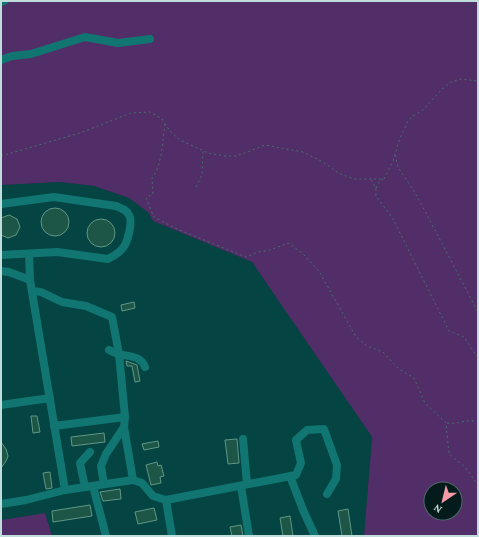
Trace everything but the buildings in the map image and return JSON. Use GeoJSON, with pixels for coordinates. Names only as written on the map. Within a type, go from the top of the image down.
{"type":"FeatureCollection","features":[{"type":"Feature","properties":{"kind":"lane"},"geometry":{"type":"LineString","coordinates":[[1,60],[12,56],[31,54],[85,37],[118,43],[150,39]]}},
{"type":"Feature","properties":{"kind":"lane"},"geometry":{"type":"LineString","coordinates":[[1,204],[54,197],[116,206],[124,209],[129,215],[131,224],[125,245],[116,255],[108,259],[57,252],[1,255]]}},
{"type":"Feature","properties":{"kind":"lane"},"geometry":{"type":"LineString","coordinates":[[29,254],[30,280],[65,490]]}},
{"type":"Feature","properties":{"kind":"lane"},"geometry":{"type":"LineString","coordinates":[[1,271],[10,272],[30,280]]}},
{"type":"Feature","properties":{"kind":"lane"},"geometry":{"type":"LineString","coordinates":[[33,291],[41,292],[62,302],[86,306],[112,317],[119,354],[125,417],[124,427],[133,480]]}},
{"type":"Feature","properties":{"kind":"lane"},"geometry":{"type":"LineString","coordinates":[[109,350],[119,354],[136,357],[145,367]]}},
{"type":"Feature","properties":{"kind":"lane"},"geometry":{"type":"LineString","coordinates":[[1,405],[50,398]]}},
{"type":"Feature","properties":{"kind":"lane"},"geometry":{"type":"LineString","coordinates":[[54,426],[125,417]]}},
{"type":"Feature","properties":{"kind":"lane"},"geometry":{"type":"LineString","coordinates":[[104,484],[101,466],[106,454],[124,427]]}},
{"type":"Feature","properties":{"kind":"lane"},"geometry":{"type":"LineString","coordinates":[[1,504],[26,500],[65,490],[133,480],[142,483],[153,496],[166,500],[296,475],[301,463],[296,440],[307,430],[324,429],[337,465],[336,479],[327,494]]}},
{"type":"Feature","properties":{"kind":"lane"},"geometry":{"type":"LineString","coordinates":[[243,439],[244,485],[249,536]]}},
{"type":"Feature","properties":{"kind":"lane"},"geometry":{"type":"LineString","coordinates":[[85,487],[80,463],[90,452]]}},
{"type":"Feature","properties":{"kind":"lane"},"geometry":{"type":"LineString","coordinates":[[290,476],[315,536]]}},
{"type":"Feature","properties":{"kind":"lane"},"geometry":{"type":"LineString","coordinates":[[93,486],[106,536]]}},
{"type":"Feature","properties":{"kind":"lane"},"geometry":{"type":"LineString","coordinates":[[166,500],[172,536]]}},
{"type":"Feature","properties":{"kind":"path"},"geometry":{"type":"LineString","coordinates":[[478,82],[462,79],[451,82],[442,89],[423,110],[413,116],[408,122],[391,166],[384,179],[379,182],[376,188],[376,196],[393,219],[449,331],[464,337],[478,358]]}},
{"type":"Feature","properties":{"kind":"path"},"geometry":{"type":"LineString","coordinates":[[1,156],[80,133],[131,113],[150,112],[162,119],[180,140],[203,151],[225,156],[237,156],[266,145],[303,152],[323,162],[338,172],[354,179],[384,179]]}},
{"type":"Feature","properties":{"kind":"path"},"geometry":{"type":"LineString","coordinates":[[165,124],[159,164],[152,178],[153,194],[146,198],[154,217],[177,229],[246,256],[270,250],[289,243],[304,255],[319,271],[356,336],[367,346],[383,352],[399,369],[414,378],[425,402],[446,423],[453,424],[471,420],[478,422]]}},
{"type":"Feature","properties":{"kind":"path"},"geometry":{"type":"LineString","coordinates":[[196,187],[202,175],[203,151]]}},
{"type":"Feature","properties":{"kind":"path"},"geometry":{"type":"LineString","coordinates":[[395,154],[398,167],[417,196],[478,312]]}},
{"type":"Feature","properties":{"kind":"path"},"geometry":{"type":"LineString","coordinates":[[371,180],[376,188]]}},
{"type":"Feature","properties":{"kind":"path"},"geometry":{"type":"LineString","coordinates":[[446,423],[449,454],[465,467],[478,485]]}},
{"type":"Feature","properties":{"kind":"shaded area"},"geometry":{"type":"Polygon","coordinates":[[[1,1],[478,1],[478,536],[364,536],[372,437],[252,262],[153,221],[149,213],[129,198],[94,186],[60,182],[1,185],[1,1]]]}},
{"type":"Feature","properties":{"kind":"shaded area"},"geometry":{"type":"Polygon","coordinates":[[[60,182],[94,186],[129,198],[149,213],[153,221],[252,262],[372,437],[364,536],[52,536],[45,513],[1,520],[1,185],[60,182]]]}},
{"type":"Feature","properties":{"kind":"shaded area"},"geometry":{"type":"Polygon","coordinates":[[[45,513],[52,536],[1,536],[1,520],[45,513]]]}}]}
